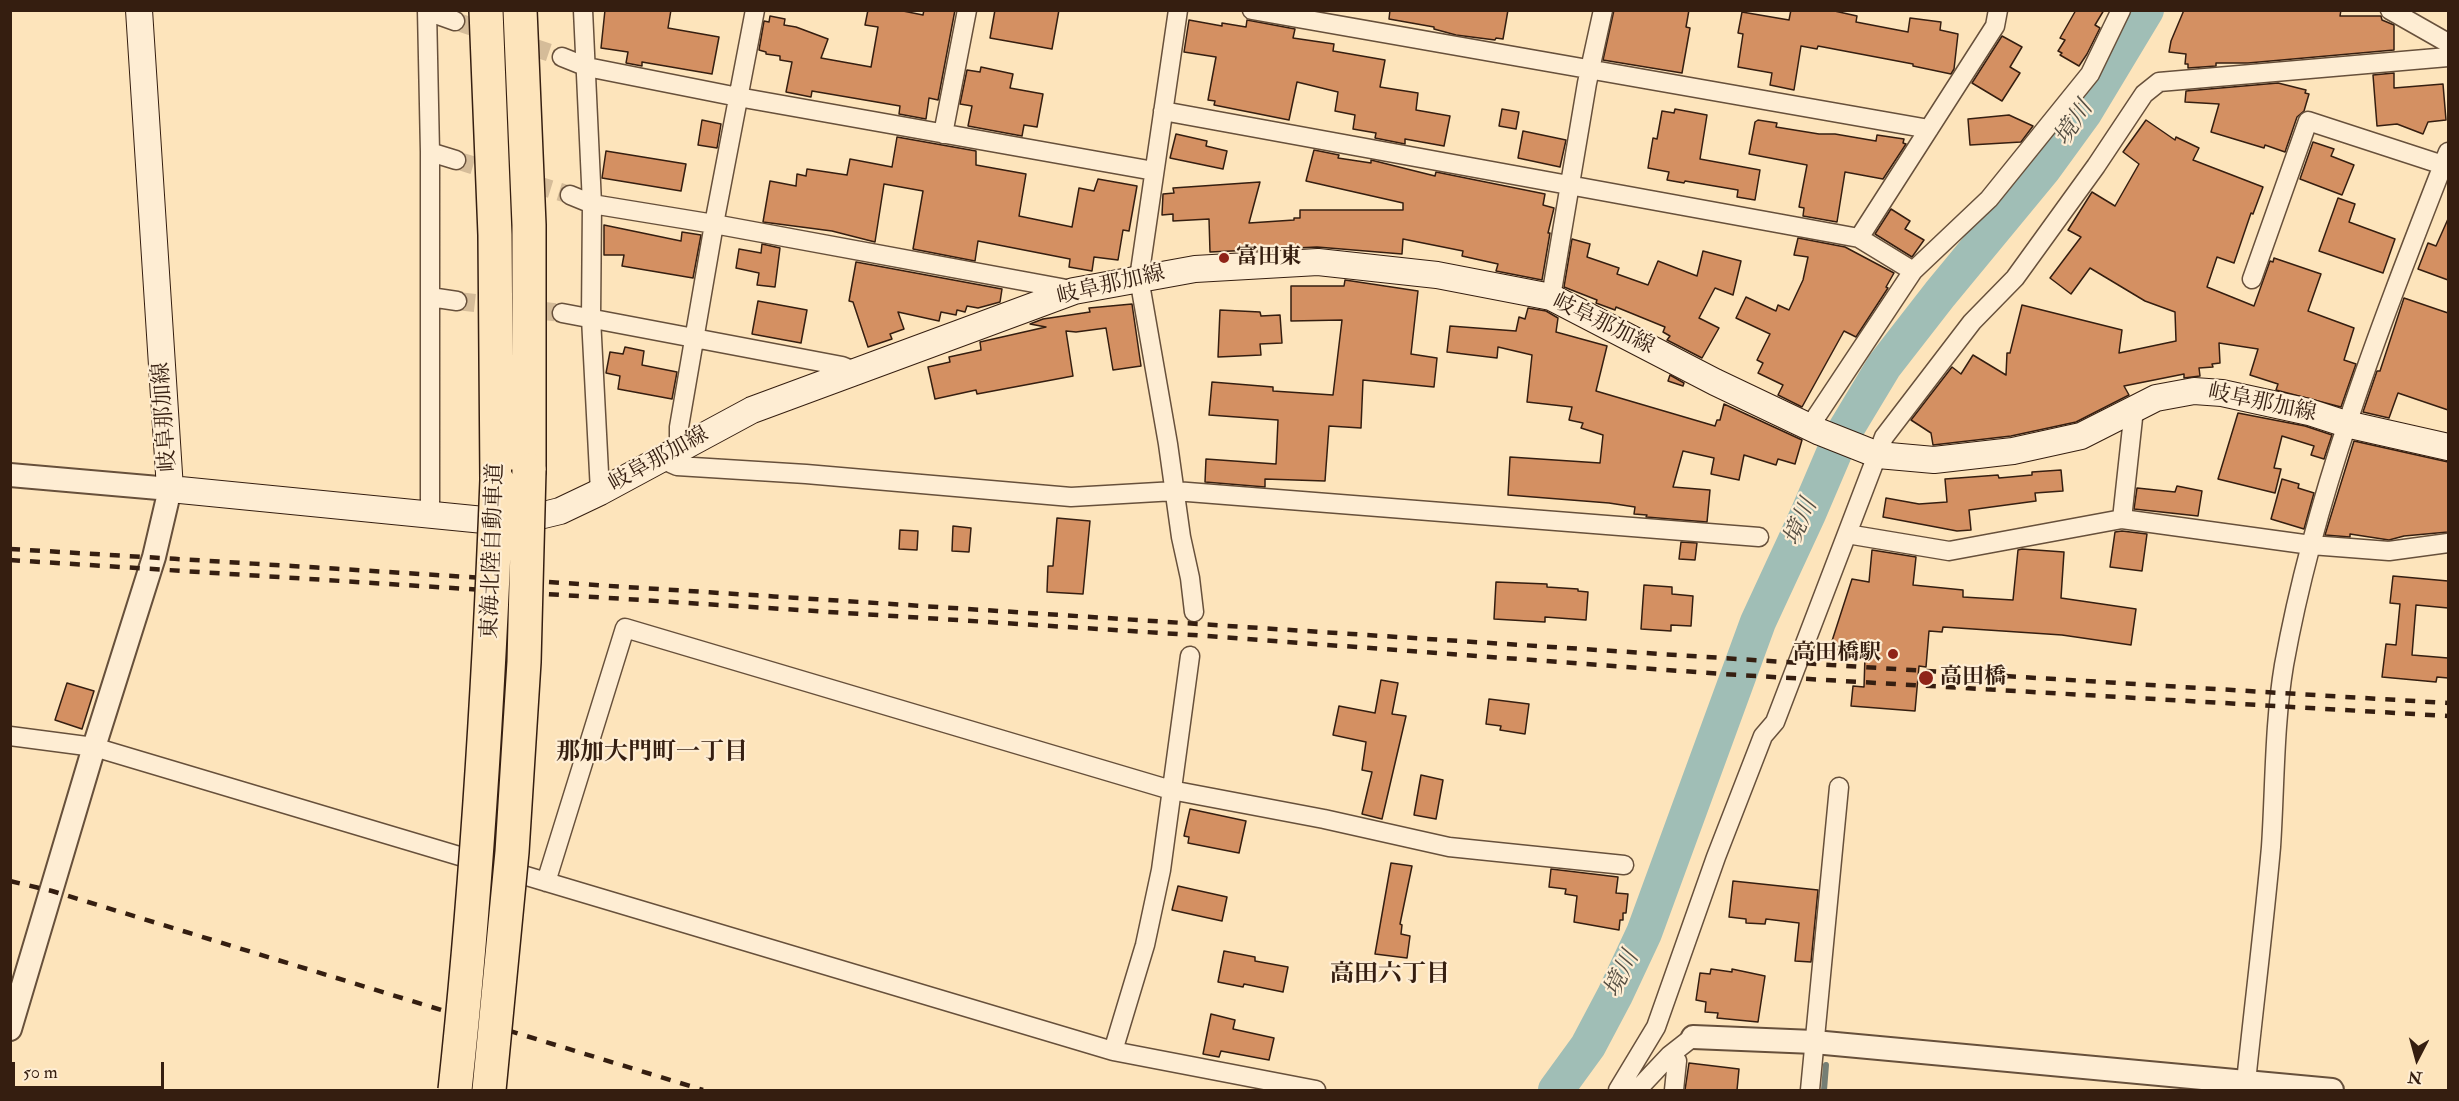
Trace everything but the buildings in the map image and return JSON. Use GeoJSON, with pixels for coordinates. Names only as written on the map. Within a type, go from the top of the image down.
{"type":"FeatureCollection","features":[{"type":"Feature","properties":{"kind":"highway","name":"東海北陸自動車道"},"geometry":{"type":"LineString","coordinates":[[456,1090],[478,846],[490,664],[497,480],[495,235],[486,10]]}},
{"type":"Feature","properties":{"kind":"highway","name":"東海北陸自動車道"},"geometry":{"type":"LineString","coordinates":[[489,1090],[512,852],[524,662],[529,470],[529,225],[520,10]]}},
{"type":"Feature","properties":{"kind":"main road","name":"岐阜那加線"},"geometry":{"type":"LineString","coordinates":[[139,10],[170,489],[494,521],[527,519],[560,511],[600,492],[752,410],[1074,291],[1196,269],[1318,262],[1437,275],[1551,297],[1715,382],[1870,453],[1934,460],[2013,451],[2081,436],[2156,398],[2194,391],[2222,393],[2309,412],[2346,424],[2448,447]]}},
{"type":"Feature","properties":{"kind":"street"},"geometry":{"type":"LineString","coordinates":[[583,10],[592,204],[591,318],[600,492]]}},
{"type":"Feature","properties":{"kind":"street"},"geometry":{"type":"LineString","coordinates":[[755,10],[714,224],[679,427],[670,454],[677,466],[806,474],[1071,497],[1175,491],[1759,537]]}},
{"type":"Feature","properties":{"kind":"street"},"geometry":{"type":"LineString","coordinates":[[943,134],[967,10]]}},
{"type":"Feature","properties":{"kind":"street"},"geometry":{"type":"LineString","coordinates":[[1178,10],[1139,278],[1194,612]]}},
{"type":"Feature","properties":{"kind":"street"},"geometry":{"type":"LineString","coordinates":[[1252,10],[1929,129]]}},
{"type":"Feature","properties":{"kind":"street"},"geometry":{"type":"LineString","coordinates":[[1551,297],[1602,10]]}},
{"type":"Feature","properties":{"kind":"street"},"geometry":{"type":"LineString","coordinates":[[1858,238],[1995,26],[1998,10]]}},
{"type":"Feature","properties":{"kind":"street"},"geometry":{"type":"LineString","coordinates":[[1815,429],[1912,271],[1989,199],[2090,74],[2121,10]]}},
{"type":"Feature","properties":{"kind":"street"},"geometry":{"type":"LineString","coordinates":[[430,514],[430,152],[427,11],[455,21]]}},
{"type":"Feature","properties":{"kind":"street"},"geometry":{"type":"LineString","coordinates":[[2400,13],[2448,43]]}},
{"type":"Feature","properties":{"kind":"street"},"geometry":{"type":"LineString","coordinates":[[562,57],[587,67],[738,98],[1154,171]]}},
{"type":"Feature","properties":{"kind":"street"},"geometry":{"type":"LineString","coordinates":[[1618,1090],[1656,1027],[1724,835],[1763,736],[1775,722],[1847,534],[1870,453],[1972,322],[2015,278],[2096,166],[2144,94],[2158,82],[2448,57]]}},
{"type":"Feature","properties":{"kind":"street"},"geometry":{"type":"LineString","coordinates":[[1163,111],[1858,238],[1912,271]]}},
{"type":"Feature","properties":{"kind":"street"},"geometry":{"type":"LineString","coordinates":[[2246,1082],[2271,848],[2277,734],[2284,666],[2311,544],[2346,424],[2446,158],[2308,121],[2252,279]]}},
{"type":"Feature","properties":{"kind":"street"},"geometry":{"type":"LineString","coordinates":[[430,152],[456,160]]}},
{"type":"Feature","properties":{"kind":"street"},"geometry":{"type":"LineString","coordinates":[[570,195],[592,204],[714,224],[1074,291]]}},
{"type":"Feature","properties":{"kind":"street"},"geometry":{"type":"LineString","coordinates":[[430,297],[457,300]]}},
{"type":"Feature","properties":{"kind":"street"},"geometry":{"type":"LineString","coordinates":[[562,312],[842,366],[857,372]]}},
{"type":"Feature","properties":{"kind":"street"},"geometry":{"type":"LineString","coordinates":[[2122,519],[2134,409]]}},
{"type":"Feature","properties":{"kind":"street"},"geometry":{"type":"LineString","coordinates":[[10,475],[170,489],[153,557],[10,1029]]}},
{"type":"Feature","properties":{"kind":"street"},"geometry":{"type":"LineString","coordinates":[[1847,534],[1949,551],[2122,519],[2311,544],[2389,551],[2448,543]]}},
{"type":"Feature","properties":{"kind":"street"},"geometry":{"type":"LineString","coordinates":[[546,882],[625,627],[1172,790],[1324,819],[1449,847],[1624,865]]}},
{"type":"Feature","properties":{"kind":"street"},"geometry":{"type":"LineString","coordinates":[[1113,1051],[1146,945],[1161,870],[1190,656]]}},
{"type":"Feature","properties":{"kind":"street"},"geometry":{"type":"LineString","coordinates":[[10,736],[94,747],[1113,1051],[1316,1090]]}},
{"type":"Feature","properties":{"kind":"street"},"geometry":{"type":"LineString","coordinates":[[1810,1090],[1839,787]]}},
{"type":"Feature","properties":{"kind":"street"},"geometry":{"type":"LineString","coordinates":[[1638,1090],[1670,1055],[1693,1037],[1814,1042],[2332,1090]]}},
{"type":"Feature","properties":{"kind":"street"},"geometry":{"type":"LineString","coordinates":[[1670,1055],[1677,1061],[1674,1090]]}},
{"type":"Feature","properties":{"kind":"waterway","name":"境川"},"geometry":{"type":"LineString","coordinates":[[1556,1090],[1588,1046],[1644,933],[1758,622],[1840,439],[1884,366],[2044,168],[2084,113],[2146,10]]}},
{"type":"Feature","properties":{"kind":"waterway"},"geometry":{"type":"LineString","coordinates":[[1824,1090],[1826,1065]]}},
{"type":"Feature","properties":{"kind":"tunnel"},"geometry":{"type":"LineString","coordinates":[[455,21],[562,57]]}},
{"type":"Feature","properties":{"kind":"tunnel"},"geometry":{"type":"LineString","coordinates":[[456,160],[570,195]]}},
{"type":"Feature","properties":{"kind":"tunnel"},"geometry":{"type":"LineString","coordinates":[[457,301],[562,313]]}},
{"type":"Feature","properties":{"kind":"railway"},"geometry":{"type":"LineString","coordinates":[[10,549],[2448,703]]}},
{"type":"Feature","properties":{"kind":"railway"},"geometry":{"type":"LineString","coordinates":[[10,560],[1193,635],[1722,674],[2448,716]]}},
{"type":"Feature","properties":{"kind":"railway"},"geometry":{"type":"LineString","coordinates":[[10,881],[52,891],[703,1090]]}},
{"type":"Feature","properties":{"kind":"place","name":"富田東"},"geometry":{"type":"Point","coordinates":[1224,258]}},
{"type":"Feature","properties":{"kind":"place","name":"高田橋駅"},"geometry":{"type":"Point","coordinates":[1893,654]}},
{"type":"Feature","properties":{"kind":"place","name":"高田橋"},"geometry":{"type":"Point","coordinates":[1926,678]}},
{"type":"Feature","properties":{"kind":"district","name":"那加大門町一丁目"},"geometry":{"type":"Point","coordinates":[652,754]}},
{"type":"Feature","properties":{"kind":"district","name":"高田六丁目"},"geometry":{"type":"Point","coordinates":[1390,976]}}]}
